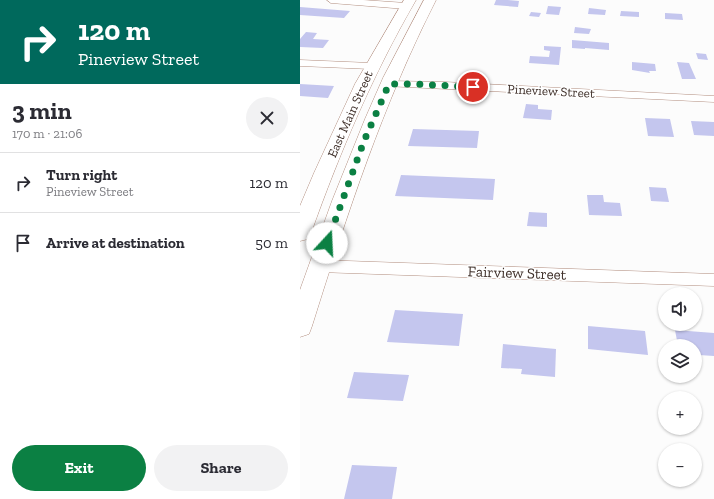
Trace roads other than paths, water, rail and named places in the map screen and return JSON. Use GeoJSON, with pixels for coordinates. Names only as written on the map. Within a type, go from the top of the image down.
{"type":"FeatureCollection","features":[{"type":"Feature","properties":{"kind":"main road","name":"East Main Street"},"geometry":{"type":"LineString","coordinates":[[300,326],[319,266],[364,141],[400,58],[430,0]]}},
{"type":"Feature","properties":{"kind":"main road","name":"East Main Street"},"geometry":{"type":"LineString","coordinates":[[300,231],[337,141],[371,66],[408,3]]}},
{"type":"Feature","properties":{"kind":"street"},"geometry":{"type":"LineString","coordinates":[[331,0],[408,3]]}},
{"type":"Feature","properties":{"kind":"street"},"geometry":{"type":"LineString","coordinates":[[300,63],[371,66]]}},
{"type":"Feature","properties":{"kind":"street","name":"Pineview Street"},"geometry":{"type":"LineString","coordinates":[[389,84],[437,85],[714,99]]}},
{"type":"Feature","properties":{"kind":"street","name":"Fairview Street"},"geometry":{"type":"LineString","coordinates":[[319,266],[714,280]]}}]}
